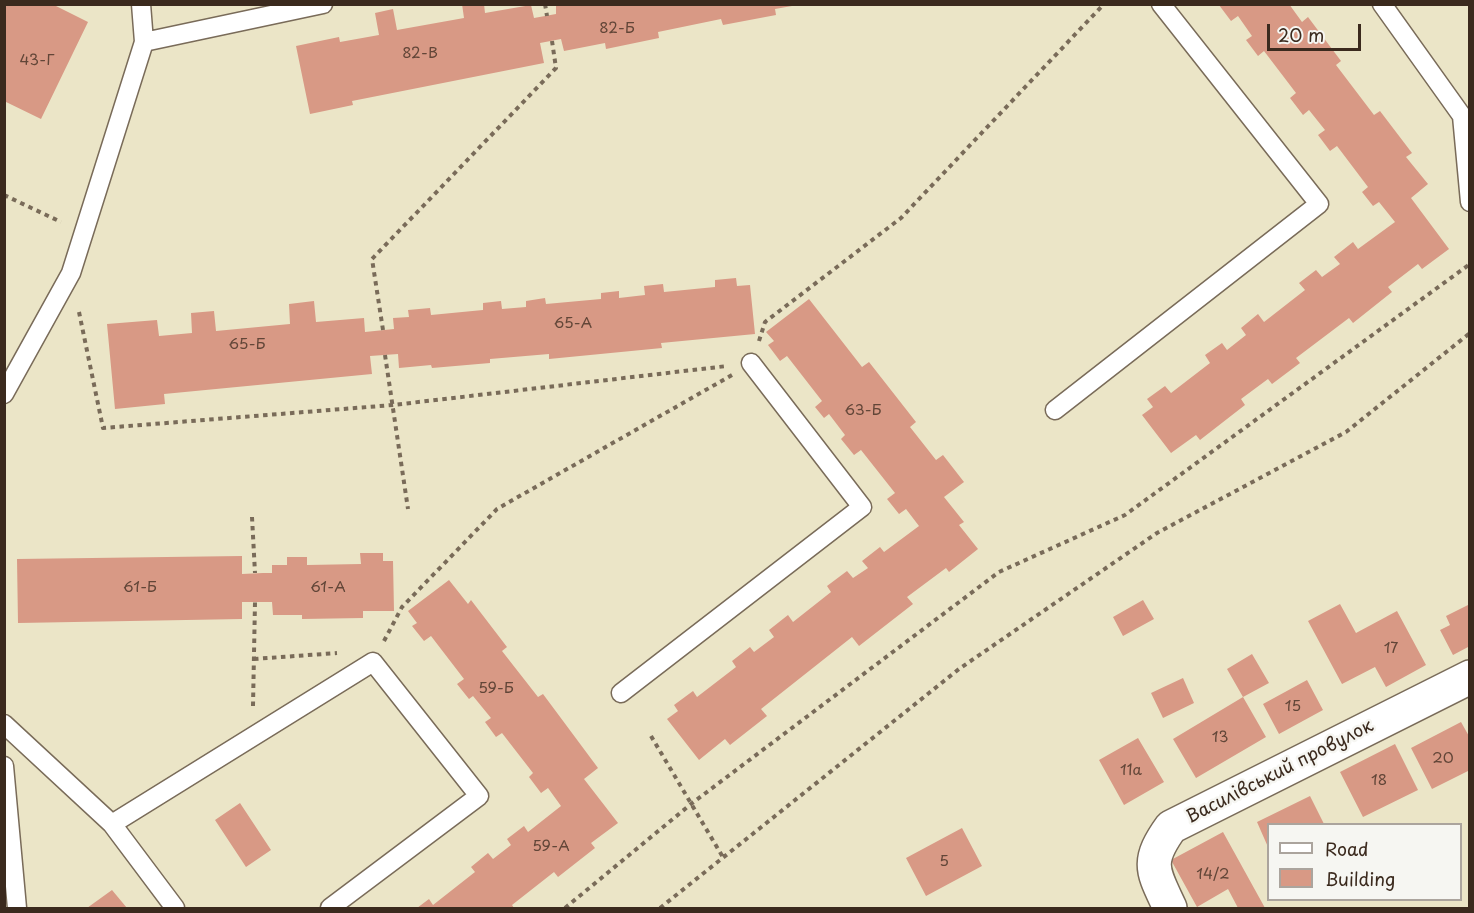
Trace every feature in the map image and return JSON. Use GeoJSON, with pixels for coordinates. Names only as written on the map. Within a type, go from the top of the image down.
{"type":"FeatureCollection","features":[{"type":"Feature","properties":{"kind":"street","name":"Василівський провулок"},"geometry":{"type":"LineString","coordinates":[[1170,909],[1153,870],[1158,846],[1171,827],[1470,677]]}},
{"type":"Feature","properties":{"kind":"lane"},"geometry":{"type":"LineString","coordinates":[[4,394],[71,273],[144,42],[141,4]]}},
{"type":"Feature","properties":{"kind":"lane"},"geometry":{"type":"LineString","coordinates":[[144,42],[323,4]]}},
{"type":"Feature","properties":{"kind":"lane"},"geometry":{"type":"LineString","coordinates":[[1055,410],[1319,204],[1161,4]]}},
{"type":"Feature","properties":{"kind":"lane"},"geometry":{"type":"LineString","coordinates":[[1382,4],[1466,113],[1470,202]]}},
{"type":"Feature","properties":{"kind":"lane"},"geometry":{"type":"LineString","coordinates":[[621,693],[862,507],[751,363]]}},
{"type":"Feature","properties":{"kind":"lane"},"geometry":{"type":"LineString","coordinates":[[112,824],[376,656],[479,796],[330,909]]}},
{"type":"Feature","properties":{"kind":"lane"},"geometry":{"type":"LineString","coordinates":[[4,724],[112,824],[175,909]]}},
{"type":"Feature","properties":{"kind":"lane"},"geometry":{"type":"LineString","coordinates":[[4,766],[17,909]]}},
{"type":"Feature","properties":{"kind":"path"},"geometry":{"type":"LineString","coordinates":[[545,4],[547,16]]}},
{"type":"Feature","properties":{"kind":"path"},"geometry":{"type":"LineString","coordinates":[[254,659],[376,656],[402,607],[498,509],[751,363],[765,322],[901,218],[1104,4]]}},
{"type":"Feature","properties":{"kind":"path"},"geometry":{"type":"LineString","coordinates":[[383,330],[372,259],[556,68],[552,41]]}},
{"type":"Feature","properties":{"kind":"path"},"geometry":{"type":"LineString","coordinates":[[4,195],[84,233]]}},
{"type":"Feature","properties":{"kind":"path"},"geometry":{"type":"LineString","coordinates":[[565,909],[692,804],[999,572],[1125,515],[1470,264]]}},
{"type":"Feature","properties":{"kind":"path"},"geometry":{"type":"LineString","coordinates":[[71,273],[103,428],[393,405],[751,363]]}},
{"type":"Feature","properties":{"kind":"path"},"geometry":{"type":"LineString","coordinates":[[660,909],[959,669],[1157,533],[1346,432],[1470,333]]}},
{"type":"Feature","properties":{"kind":"path"},"geometry":{"type":"LineString","coordinates":[[385,355],[408,509]]}},
{"type":"Feature","properties":{"kind":"path"},"geometry":{"type":"LineString","coordinates":[[252,517],[255,573]]}},
{"type":"Feature","properties":{"kind":"path"},"geometry":{"type":"LineString","coordinates":[[252,737],[255,602]]}},
{"type":"Feature","properties":{"kind":"path"},"geometry":{"type":"LineString","coordinates":[[651,736],[724,859]]}},
{"type":"Feature","properties":{"kind":"building"},"geometry":{"type":"Polygon","coordinates":[[[4,4],[52,4],[88,22],[41,119],[4,101],[4,4]]]}},
{"type":"Feature","properties":{"kind":"building"},"geometry":{"type":"Polygon","coordinates":[[[462,4],[484,4],[485,13],[531,5],[534,18],[556,14],[556,4],[792,6],[775,9],[776,15],[723,25],[721,19],[658,32],[659,38],[606,49],[605,43],[564,51],[561,39],[540,43],[544,63],[352,101],[353,105],[310,114],[296,46],[339,37],[340,42],[379,35],[375,13],[393,9],[397,30],[464,18],[462,4]]]}},
{"type":"Feature","properties":{"kind":"building"},"geometry":{"type":"Polygon","coordinates":[[[1289,4],[1302,22],[1308,17],[1341,61],[1336,65],[1374,115],[1380,111],[1412,153],[1406,157],[1428,184],[1411,198],[1449,249],[1422,269],[1418,264],[1388,287],[1392,292],[1353,323],[1349,318],[1296,358],[1300,363],[1272,384],[1268,379],[1241,399],[1245,405],[1200,440],[1196,435],[1171,453],[1142,415],[1153,407],[1147,399],[1165,386],[1171,393],[1210,363],[1205,355],[1222,343],[1227,350],[1246,335],[1241,328],[1258,314],[1264,322],[1305,290],[1299,283],[1316,270],[1322,277],[1340,264],[1334,257],[1353,242],[1358,249],[1395,222],[1379,202],[1373,206],[1362,192],[1368,187],[1337,146],[1330,151],[1318,135],[1325,130],[1309,110],[1303,115],[1290,98],[1296,93],[1264,51],[1258,56],[1246,40],[1252,36],[1238,16],[1231,21],[1219,5],[1289,4]]]}},
{"type":"Feature","properties":{"kind":"building"},"geometry":{"type":"Polygon","coordinates":[[[736,278],[737,286],[750,285],[755,334],[661,343],[662,348],[549,359],[549,354],[490,359],[490,363],[432,368],[431,365],[399,368],[398,354],[370,356],[372,374],[164,394],[165,404],[115,409],[107,324],[157,320],[159,336],[192,333],[191,313],[214,311],[216,331],[290,324],[289,304],[314,301],[316,322],[364,318],[365,332],[394,329],[393,318],[409,317],[408,310],[430,308],[431,315],[483,310],[483,303],[501,301],[502,309],[526,307],[526,301],[545,298],[546,304],[601,299],[601,293],[619,291],[619,298],[645,295],[644,286],[663,284],[664,292],[715,287],[715,280],[736,278]]]}},
{"type":"Feature","properties":{"kind":"building"},"geometry":{"type":"Polygon","coordinates":[[[809,299],[862,367],[869,362],[916,422],[910,427],[936,460],[943,455],[964,482],[944,497],[964,522],[959,525],[978,549],[949,572],[946,568],[907,597],[913,604],[859,646],[852,637],[761,709],[767,716],[730,745],[725,739],[699,760],[667,719],[678,711],[674,705],[693,691],[697,697],[736,667],[732,661],[750,647],[754,652],[774,637],[769,630],[788,615],[793,622],[831,592],[827,586],[847,571],[853,578],[868,568],[862,561],[880,547],[884,552],[919,526],[906,509],[899,514],[887,499],[895,493],[861,450],[854,455],[841,439],[845,435],[829,414],[824,418],[815,407],[822,401],[787,356],[780,361],[768,345],[774,341],[766,332],[809,299]]]}},
{"type":"Feature","properties":{"kind":"building"},"geometry":{"type":"Polygon","coordinates":[[[360,553],[383,553],[383,561],[393,561],[394,611],[363,611],[363,618],[302,619],[302,615],[273,615],[272,602],[242,602],[242,619],[18,623],[17,559],[242,556],[242,574],[272,573],[272,565],[287,565],[287,557],[307,557],[307,565],[361,564],[360,553]]]}},
{"type":"Feature","properties":{"kind":"building"},"geometry":{"type":"Polygon","coordinates":[[[449,580],[468,604],[471,600],[507,647],[502,651],[538,697],[543,694],[598,768],[584,779],[618,823],[591,843],[595,848],[558,877],[554,872],[512,905],[514,908],[417,908],[429,899],[433,905],[475,872],[471,867],[488,853],[493,859],[511,845],[507,839],[524,826],[528,832],[561,806],[548,788],[541,793],[529,777],[533,773],[502,733],[496,737],[485,722],[491,718],[473,696],[469,699],[457,684],[464,679],[431,636],[424,641],[412,626],[417,623],[408,611],[449,580]]]}},
{"type":"Feature","properties":{"kind":"building"},"geometry":{"type":"Polygon","coordinates":[[[1143,600],[1154,619],[1123,636],[1113,617],[1143,600]]]}},
{"type":"Feature","properties":{"kind":"building"},"geometry":{"type":"Polygon","coordinates":[[[1340,604],[1356,633],[1397,611],[1426,665],[1386,687],[1375,667],[1342,684],[1308,621],[1340,604]]]}},
{"type":"Feature","properties":{"kind":"building"},"geometry":{"type":"Polygon","coordinates":[[[1470,604],[1470,646],[1453,655],[1440,630],[1450,625],[1446,616],[1470,604]]]}},
{"type":"Feature","properties":{"kind":"building"},"geometry":{"type":"Polygon","coordinates":[[[1252,654],[1269,683],[1243,697],[1227,669],[1252,654]]]}},
{"type":"Feature","properties":{"kind":"building"},"geometry":{"type":"Polygon","coordinates":[[[1183,678],[1194,703],[1163,718],[1151,693],[1183,678]]]}},
{"type":"Feature","properties":{"kind":"building"},"geometry":{"type":"Polygon","coordinates":[[[1307,680],[1323,710],[1279,734],[1263,704],[1307,680]]]}},
{"type":"Feature","properties":{"kind":"building"},"geometry":{"type":"Polygon","coordinates":[[[1243,697],[1266,737],[1196,778],[1173,739],[1243,697]]]}},
{"type":"Feature","properties":{"kind":"building"},"geometry":{"type":"Polygon","coordinates":[[[1461,722],[1470,738],[1470,770],[1432,789],[1411,748],[1461,722]]]}},
{"type":"Feature","properties":{"kind":"building"},"geometry":{"type":"Polygon","coordinates":[[[1138,738],[1164,782],[1124,805],[1099,760],[1138,738]]]}},
{"type":"Feature","properties":{"kind":"building"},"geometry":{"type":"Polygon","coordinates":[[[1395,744],[1418,790],[1363,817],[1340,772],[1395,744]]]}},
{"type":"Feature","properties":{"kind":"building"},"geometry":{"type":"Polygon","coordinates":[[[1310,796],[1324,823],[1267,823],[1267,845],[1257,822],[1310,796]]]}},
{"type":"Feature","properties":{"kind":"building"},"geometry":{"type":"Polygon","coordinates":[[[240,803],[271,850],[246,867],[215,820],[240,803]]]}},
{"type":"Feature","properties":{"kind":"building"},"geometry":{"type":"Polygon","coordinates":[[[962,828],[982,866],[926,896],[906,858],[962,828]]]}},
{"type":"Feature","properties":{"kind":"building"},"geometry":{"type":"Polygon","coordinates":[[[1223,832],[1265,908],[1238,908],[1228,889],[1197,907],[1171,860],[1223,832]]]}},
{"type":"Feature","properties":{"kind":"building"},"geometry":{"type":"Polygon","coordinates":[[[112,890],[127,908],[87,908],[112,890]]]}}]}
